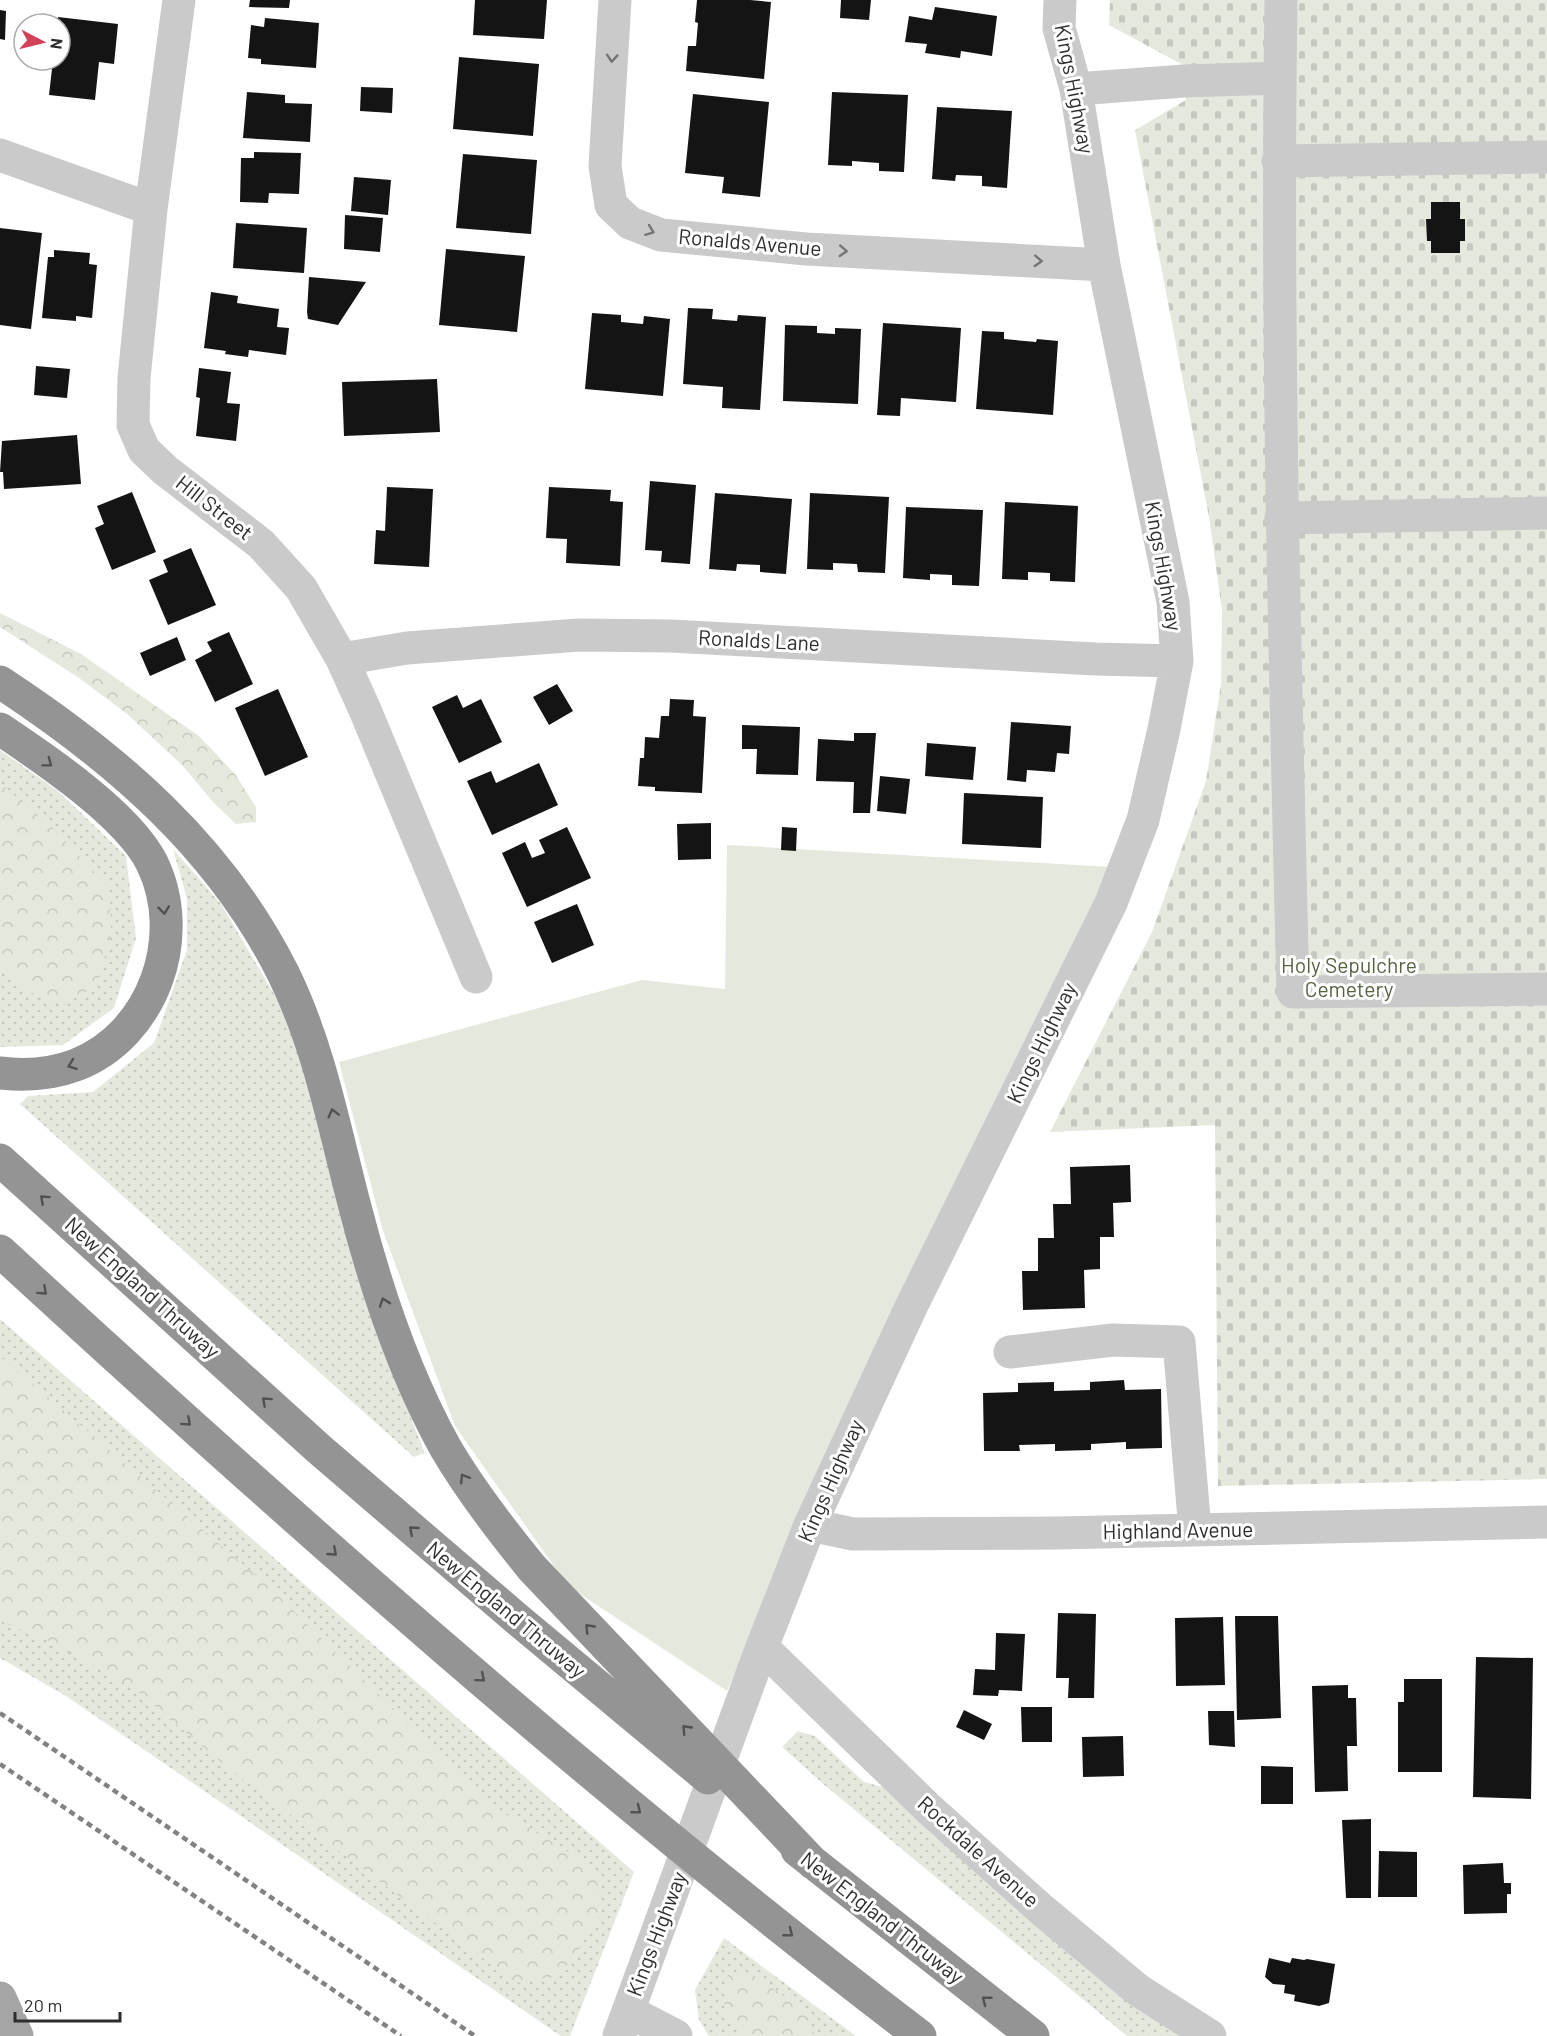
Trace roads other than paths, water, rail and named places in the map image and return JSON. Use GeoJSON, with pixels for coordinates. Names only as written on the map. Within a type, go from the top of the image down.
{"type":"FeatureCollection","features":[{"type":"Feature","properties":{"kind":"highway"},"geometry":{"type":"LineString","coordinates":[[0,682],[47,713],[149,795],[192,839],[227,882],[257,927],[282,972],[302,1016],[331,1107],[369,1256],[402,1354],[445,1446],[470,1487],[502,1531],[539,1575],[813,1863]]}},
{"type":"Feature","properties":{"kind":"highway"},"geometry":{"type":"LineString","coordinates":[[0,729],[25,745],[99,802],[139,843],[152,863],[159,884],[166,927],[165,950],[159,977],[147,1003],[128,1028],[106,1048],[76,1065],[47,1073],[19,1075],[0,1073]]}},
{"type":"Feature","properties":{"kind":"highway","name":"New England Thruway"},"geometry":{"type":"LineString","coordinates":[[0,1160],[320,1449],[617,1704],[922,1950],[1033,2036]]}},
{"type":"Feature","properties":{"kind":"highway"},"geometry":{"type":"LineString","coordinates":[[0,1251],[267,1494],[592,1773],[908,2027]]}},
{"type":"Feature","properties":{"kind":"main road"},"geometry":{"type":"LineString","coordinates":[[0,1998],[17,2036]]}},
{"type":"Feature","properties":{"kind":"street","name":"Hill Street"},"geometry":{"type":"LineString","coordinates":[[179,0],[151,209],[134,378],[133,425],[144,450],[165,470],[261,544],[301,588],[342,659],[477,977]]}},
{"type":"Feature","properties":{"kind":"street","name":"Ronalds Avenue"},"geometry":{"type":"LineString","coordinates":[[615,0],[605,166],[611,205],[630,223],[661,235],[806,249],[1104,265]]}},
{"type":"Feature","properties":{"kind":"street","name":"Kings Highway"},"geometry":{"type":"LineString","coordinates":[[624,2024],[762,1647],[810,1525],[911,1307],[1111,903],[1143,820],[1178,661],[1173,602],[1104,265],[1076,89],[1059,28],[1060,0]]}},
{"type":"Feature","properties":{"kind":"street"},"geometry":{"type":"LineString","coordinates":[[1281,0],[1278,161],[1281,518],[1293,992],[1547,990]]}},
{"type":"Feature","properties":{"kind":"street"},"geometry":{"type":"LineString","coordinates":[[1076,89],[1184,81],[1280,78]]}},
{"type":"Feature","properties":{"kind":"street"},"geometry":{"type":"LineString","coordinates":[[0,155],[151,209]]}},
{"type":"Feature","properties":{"kind":"street"},"geometry":{"type":"LineString","coordinates":[[1278,161],[1547,157]]}},
{"type":"Feature","properties":{"kind":"street"},"geometry":{"type":"LineString","coordinates":[[1281,518],[1547,513]]}},
{"type":"Feature","properties":{"kind":"street","name":"Ronalds Lane"},"geometry":{"type":"LineString","coordinates":[[342,659],[407,648],[579,635],[671,636],[1095,659],[1178,661]]}},
{"type":"Feature","properties":{"kind":"street"},"geometry":{"type":"LineString","coordinates":[[1010,1352],[1113,1340],[1179,1342],[1195,1530]]}},
{"type":"Feature","properties":{"kind":"street","name":"Highland Avenue"},"geometry":{"type":"LineString","coordinates":[[810,1525],[853,1534],[1057,1533],[1547,1522]]}},
{"type":"Feature","properties":{"kind":"street","name":"Rockdale Avenue"},"geometry":{"type":"LineString","coordinates":[[762,1647],[929,1809],[1042,1910],[1138,1990],[1210,2036]]}},
{"type":"Feature","properties":{"kind":"street"},"geometry":{"type":"LineString","coordinates":[[0,2007],[5,2036]]}},
{"type":"Feature","properties":{"kind":"street"},"geometry":{"type":"LineString","coordinates":[[624,2024],[676,2036]]}},
{"type":"Feature","properties":{"kind":"railway"},"geometry":{"type":"LineString","coordinates":[[0,1713],[475,2036]]}},
{"type":"Feature","properties":{"kind":"railway"},"geometry":{"type":"LineString","coordinates":[[0,1764],[401,2036]]}},
{"type":"Feature","properties":{"kind":"park label","name":"Holy Sepulchre Cemetery"},"geometry":{"type":"Point","coordinates":[1349,978]}}]}
